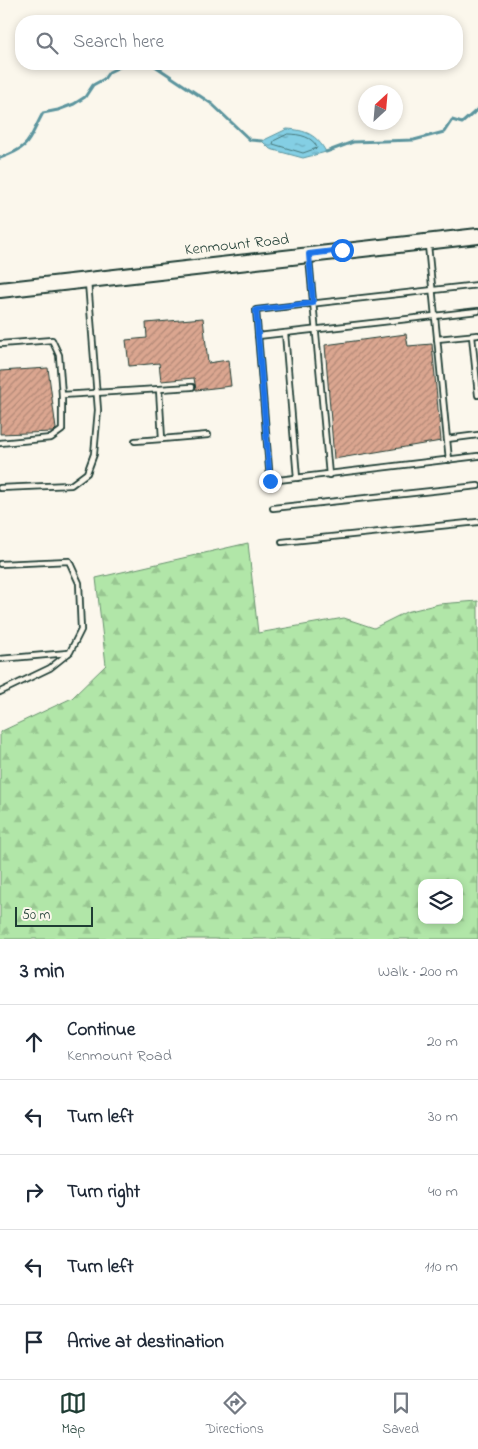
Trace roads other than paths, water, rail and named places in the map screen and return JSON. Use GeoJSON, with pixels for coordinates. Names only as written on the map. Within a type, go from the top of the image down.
{"type":"FeatureCollection","features":[{"type":"Feature","properties":{"kind":"main road","name":"Kenmount Road"},"geometry":{"type":"LineString","coordinates":[[0,290],[478,236]]}},
{"type":"Feature","properties":{"kind":"lane"},"geometry":{"type":"LineString","coordinates":[[428,241],[449,460]]}},
{"type":"Feature","properties":{"kind":"lane"},"geometry":{"type":"LineString","coordinates":[[309,254],[328,475]]}},
{"type":"Feature","properties":{"kind":"lane"},"geometry":{"type":"LineString","coordinates":[[0,488],[71,485],[86,473],[94,454],[97,393],[88,279]]}},
{"type":"Feature","properties":{"kind":"lane"},"geometry":{"type":"LineString","coordinates":[[478,285],[256,310],[270,481],[478,456]]}},
{"type":"Feature","properties":{"kind":"lane"},"geometry":{"type":"LineString","coordinates":[[258,336],[478,311]]}},
{"type":"Feature","properties":{"kind":"lane"},"geometry":{"type":"LineString","coordinates":[[285,333],[297,478]]}},
{"type":"Feature","properties":{"kind":"lane"},"geometry":{"type":"LineString","coordinates":[[437,339],[475,336],[478,395]]}},
{"type":"Feature","properties":{"kind":"lane"},"geometry":{"type":"LineString","coordinates":[[0,344],[52,340],[59,355],[62,395],[62,430],[51,438],[0,443]]}},
{"type":"Feature","properties":{"kind":"lane"},"geometry":{"type":"LineString","coordinates":[[62,395],[192,387]]}},
{"type":"Feature","properties":{"kind":"lane"},"geometry":{"type":"LineString","coordinates":[[159,389],[162,439]]}},
{"type":"Feature","properties":{"kind":"lane"},"geometry":{"type":"LineString","coordinates":[[135,441],[208,435]]}},
{"type":"Feature","properties":{"kind":"lane"},"geometry":{"type":"LineString","coordinates":[[447,439],[478,436]]}},
{"type":"Feature","properties":{"kind":"lane"},"geometry":{"type":"LineString","coordinates":[[273,508],[478,486]]}},
{"type":"Feature","properties":{"kind":"lane"},"geometry":{"type":"LineString","coordinates":[[282,542],[478,522]]}},
{"type":"Feature","properties":{"kind":"lane"},"geometry":{"type":"LineString","coordinates":[[0,564],[69,561],[79,583],[81,630],[70,652],[50,668],[0,692]]}},
{"type":"Feature","properties":{"kind":"lane"},"geometry":{"type":"LineString","coordinates":[[0,659],[70,652]]}},
{"type":"Feature","properties":{"kind":"water"},"geometry":{"type":"Polygon","coordinates":[[[287,129],[310,134],[319,141],[326,152],[303,158],[270,149],[262,141],[287,129]]]}},
{"type":"Feature","properties":{"kind":"waterway"},"geometry":{"type":"LineString","coordinates":[[0,158],[18,150],[28,142],[43,113],[74,104],[85,97],[93,85],[104,79],[109,72],[113,70]]}},
{"type":"Feature","properties":{"kind":"waterway"},"geometry":{"type":"LineString","coordinates":[[161,70],[212,104],[250,140],[262,141]]}},
{"type":"Feature","properties":{"kind":"waterway"},"geometry":{"type":"LineString","coordinates":[[326,152],[353,142],[414,140],[444,132],[452,120],[462,123],[478,109]]}}]}
